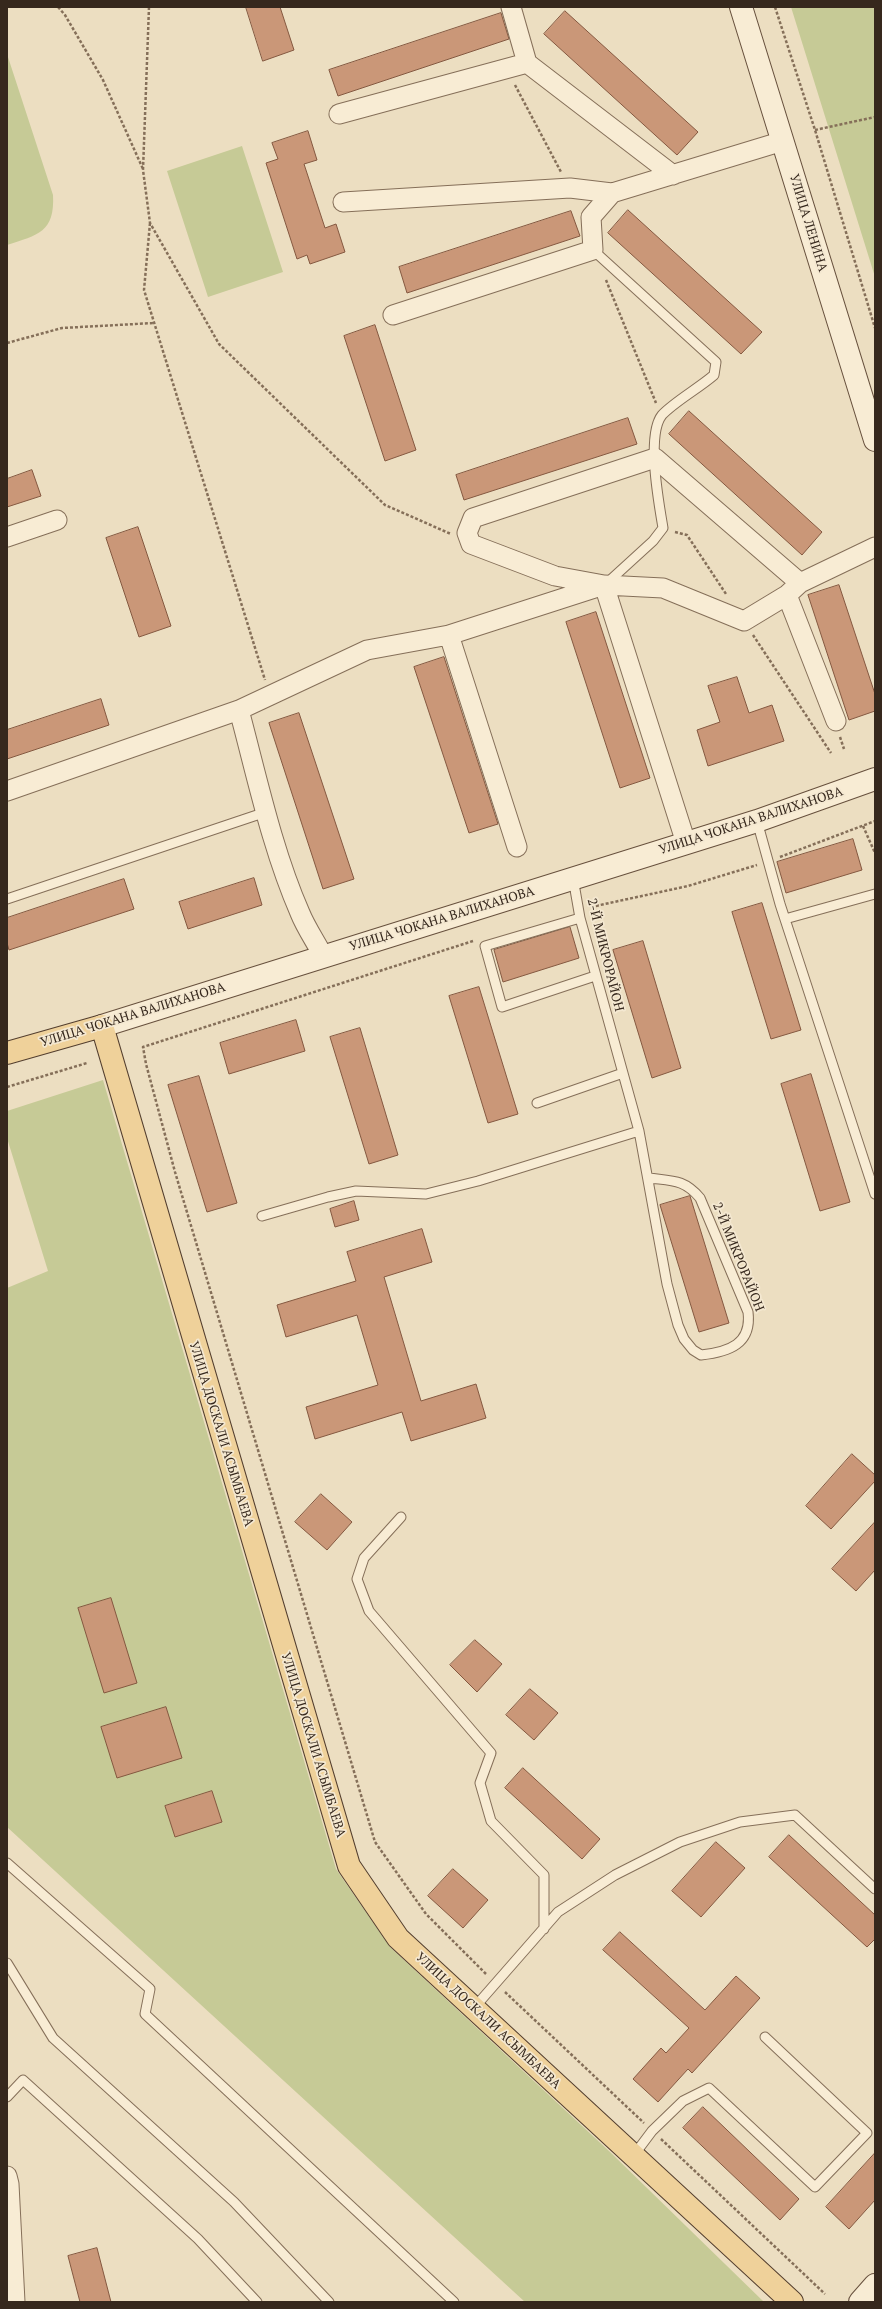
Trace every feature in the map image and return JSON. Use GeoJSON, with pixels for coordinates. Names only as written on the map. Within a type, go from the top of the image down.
{"type":"FeatureCollection","features":[{"type":"Feature","properties":{"kind":"main road","name":"УЛИЦА ЧОКАНА ВАЛИХАНОВА"},"geometry":{"type":"LineString","coordinates":[[7,1053],[102,1026]]}},
{"type":"Feature","properties":{"kind":"main road","name":"УЛИЦА ДОСКАЛИ АСЫМБАЕВА"},"geometry":{"type":"LineString","coordinates":[[102,1026],[349,1866],[398,1938],[792,2302]]}},
{"type":"Feature","properties":{"kind":"street"},"geometry":{"type":"LineString","coordinates":[[511,7],[527,63],[673,175]]}},
{"type":"Feature","properties":{"kind":"street","name":"УЛИЦА ЛЕНИНА"},"geometry":{"type":"LineString","coordinates":[[741,7],[875,440]]}},
{"type":"Feature","properties":{"kind":"street"},"geometry":{"type":"LineString","coordinates":[[339,114],[527,63]]}},
{"type":"Feature","properties":{"kind":"street"},"geometry":{"type":"LineString","coordinates":[[343,202],[570,188],[612,193],[783,141]]}},
{"type":"Feature","properties":{"kind":"street"},"geometry":{"type":"LineString","coordinates":[[393,315],[593,250],[591,217],[612,193]]}},
{"type":"Feature","properties":{"kind":"street"},"geometry":{"type":"LineString","coordinates":[[836,721],[794,589],[655,458],[473,518],[467,533],[471,544],[555,576],[604,585],[663,588],[744,620],[794,589],[875,547]]}},
{"type":"Feature","properties":{"kind":"street"},"geometry":{"type":"LineString","coordinates":[[7,537],[57,520]]}},
{"type":"Feature","properties":{"kind":"street"},"geometry":{"type":"LineString","coordinates":[[7,792],[239,710],[367,650],[449,635],[604,585]]}},
{"type":"Feature","properties":{"kind":"street"},"geometry":{"type":"LineString","coordinates":[[604,585],[686,843]]}},
{"type":"Feature","properties":{"kind":"street"},"geometry":{"type":"LineString","coordinates":[[449,635],[517,847]]}},
{"type":"Feature","properties":{"kind":"street"},"geometry":{"type":"LineString","coordinates":[[239,710],[266,812],[300,914],[323,956]]}},
{"type":"Feature","properties":{"kind":"street","name":"УЛИЦА ЧОКАНА ВАЛИХАНОВА"},"geometry":{"type":"LineString","coordinates":[[102,1026],[757,821],[875,779]]}},
{"type":"Feature","properties":{"kind":"street"},"geometry":{"type":"LineString","coordinates":[[7,2176],[9,2184],[15,2302]]}},
{"type":"Feature","properties":{"kind":"street"},"geometry":{"type":"LineString","coordinates":[[860,2302],[875,2286]]}},
{"type":"Feature","properties":{"kind":"lane"},"geometry":{"type":"LineString","coordinates":[[593,250],[716,362],[714,376],[662,416],[655,431],[655,458],[658,498],[663,528],[619,574],[604,585]]}},
{"type":"Feature","properties":{"kind":"lane"},"geometry":{"type":"LineString","coordinates":[[7,899],[266,812]]}},
{"type":"Feature","properties":{"kind":"lane"},"geometry":{"type":"LineString","coordinates":[[757,821],[785,919],[875,1194]]}},
{"type":"Feature","properties":{"kind":"lane","name":"2-Й МИКРОРАЙОН"},"geometry":{"type":"LineString","coordinates":[[572,878],[580,918],[639,1131],[667,1284],[678,1325],[684,1339],[693,1350],[701,1355],[733,1347],[742,1339],[750,1326],[748,1312],[700,1198],[692,1188],[681,1182],[648,1178]]}},
{"type":"Feature","properties":{"kind":"lane"},"geometry":{"type":"LineString","coordinates":[[785,919],[875,894]]}},
{"type":"Feature","properties":{"kind":"lane"},"geometry":{"type":"LineString","coordinates":[[580,918],[485,946],[502,1007],[596,976]]}},
{"type":"Feature","properties":{"kind":"lane"},"geometry":{"type":"LineString","coordinates":[[537,1103],[623,1074]]}},
{"type":"Feature","properties":{"kind":"lane"},"geometry":{"type":"LineString","coordinates":[[262,1216],[328,1197],[356,1191],[426,1194],[478,1181],[639,1131]]}},
{"type":"Feature","properties":{"kind":"lane"},"geometry":{"type":"LineString","coordinates":[[401,1517],[364,1558],[357,1579],[369,1611],[491,1753],[480,1783],[491,1820],[544,1875],[544,1929]]}},
{"type":"Feature","properties":{"kind":"lane"},"geometry":{"type":"LineString","coordinates":[[474,2008],[558,1912],[614,1875],[680,1842],[740,1822],[795,1815],[875,1889]]}},
{"type":"Feature","properties":{"kind":"lane"},"geometry":{"type":"LineString","coordinates":[[7,1864],[150,1989],[145,2014],[454,2302]]}},
{"type":"Feature","properties":{"kind":"lane"},"geometry":{"type":"LineString","coordinates":[[7,1963],[53,2038],[234,2202],[329,2302]]}},
{"type":"Feature","properties":{"kind":"lane"},"geometry":{"type":"LineString","coordinates":[[634,2155],[652,2131],[683,2100],[709,2088],[815,2187],[866,2133],[765,2037]]}},
{"type":"Feature","properties":{"kind":"lane"},"geometry":{"type":"LineString","coordinates":[[7,2097],[23,2080],[198,2239],[257,2302]]}},
{"type":"Feature","properties":{"kind":"path"},"geometry":{"type":"LineString","coordinates":[[58,7],[65,15],[103,80],[143,170]]}},
{"type":"Feature","properties":{"kind":"path"},"geometry":{"type":"LineString","coordinates":[[149,7],[143,170],[150,223],[144,290],[270,695]]}},
{"type":"Feature","properties":{"kind":"path"},"geometry":{"type":"LineString","coordinates":[[775,7],[815,130],[875,328]]}},
{"type":"Feature","properties":{"kind":"path"},"geometry":{"type":"LineString","coordinates":[[506,68],[570,188]]}},
{"type":"Feature","properties":{"kind":"path"},"geometry":{"type":"LineString","coordinates":[[815,130],[875,117]]}},
{"type":"Feature","properties":{"kind":"path"},"geometry":{"type":"LineString","coordinates":[[150,223],[219,344],[385,505],[471,544]]}},
{"type":"Feature","properties":{"kind":"path"},"geometry":{"type":"LineString","coordinates":[[605,279],[662,416]]}},
{"type":"Feature","properties":{"kind":"path"},"geometry":{"type":"LineString","coordinates":[[7,343],[62,328],[154,323]]}},
{"type":"Feature","properties":{"kind":"path"},"geometry":{"type":"LineString","coordinates":[[863,826],[875,852]]}},
{"type":"Feature","properties":{"kind":"path"},"geometry":{"type":"LineString","coordinates":[[143,1047],[146,1064],[175,1172],[375,1842],[426,1914],[496,1984],[826,2294]]}},
{"type":"Feature","properties":{"kind":"path"},"geometry":{"type":"LineString","coordinates":[[7,1087],[87,1063]]}},
{"type":"Feature","properties":{"kind":"green space"},"geometry":{"type":"Polygon","coordinates":[[[791,7],[875,7],[875,277],[791,7]]]}},
{"type":"Feature","properties":{"kind":"green space"},"geometry":{"type":"Polygon","coordinates":[[[7,54],[53,195],[53,207],[51,217],[47,224],[36,235],[7,245],[7,54]]]}},
{"type":"Feature","properties":{"kind":"green space"},"geometry":{"type":"Polygon","coordinates":[[[242,146],[283,272],[208,297],[167,171],[242,146]]]}},
{"type":"Feature","properties":{"kind":"green space"},"geometry":{"type":"Polygon","coordinates":[[[103,1080],[336,1869],[390,1947],[609,2151],[764,2302],[525,2302],[7,1827],[7,1288],[48,1271],[7,1138],[7,1111],[103,1080]]]}},
{"type":"Feature","properties":{"kind":"building"},"geometry":{"type":"Polygon","coordinates":[[[246,7],[280,7],[294,50],[263,61],[246,7]]]}},
{"type":"Feature","properties":{"kind":"building"},"geometry":{"type":"Polygon","coordinates":[[[565,11],[698,132],[677,155],[544,34],[565,11]]]}},
{"type":"Feature","properties":{"kind":"building"},"geometry":{"type":"Polygon","coordinates":[[[501,13],[509,39],[338,96],[329,70],[501,13]]]}},
{"type":"Feature","properties":{"kind":"building"},"geometry":{"type":"Polygon","coordinates":[[[308,131],[317,160],[304,164],[325,228],[336,224],[345,252],[310,264],[307,255],[297,259],[266,163],[278,159],[272,143],[308,131]]]}},
{"type":"Feature","properties":{"kind":"building"},"geometry":{"type":"Polygon","coordinates":[[[628,210],[762,332],[741,354],[608,233],[628,210]]]}},
{"type":"Feature","properties":{"kind":"building"},"geometry":{"type":"Polygon","coordinates":[[[571,211],[580,236],[407,293],[399,267],[571,211]]]}},
{"type":"Feature","properties":{"kind":"building"},"geometry":{"type":"Polygon","coordinates":[[[375,325],[416,450],[385,461],[344,336],[375,325]]]}},
{"type":"Feature","properties":{"kind":"building"},"geometry":{"type":"Polygon","coordinates":[[[689,411],[822,532],[802,555],[669,434],[689,411]]]}},
{"type":"Feature","properties":{"kind":"building"},"geometry":{"type":"Polygon","coordinates":[[[628,418],[637,444],[464,500],[456,475],[628,418]]]}},
{"type":"Feature","properties":{"kind":"building"},"geometry":{"type":"Polygon","coordinates":[[[32,470],[41,496],[7,507],[7,479],[32,470]]]}},
{"type":"Feature","properties":{"kind":"building"},"geometry":{"type":"Polygon","coordinates":[[[138,527],[171,626],[139,637],[106,538],[138,527]]]}},
{"type":"Feature","properties":{"kind":"building"},"geometry":{"type":"Polygon","coordinates":[[[839,585],[875,694],[875,711],[849,720],[808,595],[839,585]]]}},
{"type":"Feature","properties":{"kind":"building"},"geometry":{"type":"Polygon","coordinates":[[[596,612],[650,778],[620,788],[566,622],[596,612]]]}},
{"type":"Feature","properties":{"kind":"building"},"geometry":{"type":"Polygon","coordinates":[[[444,657],[498,824],[469,833],[414,667],[444,657]]]}},
{"type":"Feature","properties":{"kind":"building"},"geometry":{"type":"Polygon","coordinates":[[[737,677],[749,713],[772,705],[784,741],[708,766],[697,730],[720,722],[708,686],[737,677]]]}},
{"type":"Feature","properties":{"kind":"building"},"geometry":{"type":"Polygon","coordinates":[[[101,699],[109,725],[7,759],[7,730],[101,699]]]}},
{"type":"Feature","properties":{"kind":"building"},"geometry":{"type":"Polygon","coordinates":[[[299,713],[354,879],[323,889],[269,723],[299,713]]]}},
{"type":"Feature","properties":{"kind":"building"},"geometry":{"type":"Polygon","coordinates":[[[853,839],[862,870],[786,893],[777,862],[853,839]]]}},
{"type":"Feature","properties":{"kind":"building"},"geometry":{"type":"Polygon","coordinates":[[[254,878],[262,905],[188,929],[179,902],[254,878]]]}},
{"type":"Feature","properties":{"kind":"building"},"geometry":{"type":"Polygon","coordinates":[[[124,879],[134,909],[9,950],[7,943],[7,918],[124,879]]]}},
{"type":"Feature","properties":{"kind":"building"},"geometry":{"type":"Polygon","coordinates":[[[762,903],[801,1030],[771,1039],[732,912],[762,903]]]}},
{"type":"Feature","properties":{"kind":"building"},"geometry":{"type":"Polygon","coordinates":[[[570,927],[579,958],[503,982],[494,950],[570,927]]]}},
{"type":"Feature","properties":{"kind":"building"},"geometry":{"type":"Polygon","coordinates":[[[643,941],[681,1068],[652,1078],[613,950],[643,941]]]}},
{"type":"Feature","properties":{"kind":"building"},"geometry":{"type":"Polygon","coordinates":[[[479,987],[518,1114],[488,1123],[449,996],[479,987]]]}},
{"type":"Feature","properties":{"kind":"building"},"geometry":{"type":"Polygon","coordinates":[[[296,1020],[305,1051],[229,1074],[220,1043],[296,1020]]]}},
{"type":"Feature","properties":{"kind":"building"},"geometry":{"type":"Polygon","coordinates":[[[360,1028],[398,1155],[369,1164],[330,1037],[360,1028]]]}},
{"type":"Feature","properties":{"kind":"building"},"geometry":{"type":"Polygon","coordinates":[[[811,1074],[850,1202],[820,1211],[781,1084],[811,1074]]]}},
{"type":"Feature","properties":{"kind":"building"},"geometry":{"type":"Polygon","coordinates":[[[199,1076],[237,1203],[207,1212],[168,1085],[199,1076]]]}},
{"type":"Feature","properties":{"kind":"building"},"geometry":{"type":"Polygon","coordinates":[[[690,1196],[729,1323],[699,1332],[660,1205],[690,1196]]]}},
{"type":"Feature","properties":{"kind":"building"},"geometry":{"type":"Polygon","coordinates":[[[354,1201],[359,1220],[335,1227],[330,1209],[354,1201]]]}},
{"type":"Feature","properties":{"kind":"building"},"geometry":{"type":"Polygon","coordinates":[[[422,1229],[432,1262],[384,1277],[421,1401],[476,1384],[486,1418],[411,1441],[402,1412],[315,1439],[306,1407],[378,1385],[357,1315],[286,1337],[277,1305],[356,1281],[347,1252],[422,1229]]]}},
{"type":"Feature","properties":{"kind":"building"},"geometry":{"type":"Polygon","coordinates":[[[852,1454],[875,1475],[875,1481],[831,1529],[806,1506],[852,1454]]]}},
{"type":"Feature","properties":{"kind":"building"},"geometry":{"type":"Polygon","coordinates":[[[321,1494],[352,1522],[327,1550],[295,1522],[321,1494]]]}},
{"type":"Feature","properties":{"kind":"building"},"geometry":{"type":"Polygon","coordinates":[[[875,1522],[875,1570],[856,1591],[832,1569],[875,1522]]]}},
{"type":"Feature","properties":{"kind":"building"},"geometry":{"type":"Polygon","coordinates":[[[111,1598],[137,1683],[104,1693],[78,1608],[111,1598]]]}},
{"type":"Feature","properties":{"kind":"building"},"geometry":{"type":"Polygon","coordinates":[[[475,1640],[502,1664],[477,1692],[450,1665],[475,1640]]]}},
{"type":"Feature","properties":{"kind":"building"},"geometry":{"type":"Polygon","coordinates":[[[530,1689],[558,1713],[534,1740],[506,1715],[530,1689]]]}},
{"type":"Feature","properties":{"kind":"building"},"geometry":{"type":"Polygon","coordinates":[[[166,1707],[182,1758],[117,1778],[101,1727],[166,1707]]]}},
{"type":"Feature","properties":{"kind":"building"},"geometry":{"type":"Polygon","coordinates":[[[523,1768],[600,1839],[582,1859],[505,1788],[523,1768]]]}},
{"type":"Feature","properties":{"kind":"building"},"geometry":{"type":"Polygon","coordinates":[[[212,1791],[222,1822],[175,1837],[165,1806],[212,1791]]]}},
{"type":"Feature","properties":{"kind":"building"},"geometry":{"type":"Polygon","coordinates":[[[789,1835],[875,1915],[875,1939],[867,1947],[769,1857],[789,1835]]]}},
{"type":"Feature","properties":{"kind":"building"},"geometry":{"type":"Polygon","coordinates":[[[716,1842],[745,1868],[701,1917],[672,1891],[716,1842]]]}},
{"type":"Feature","properties":{"kind":"building"},"geometry":{"type":"Polygon","coordinates":[[[453,1869],[488,1900],[463,1928],[428,1896],[453,1869]]]}},
{"type":"Feature","properties":{"kind":"building"},"geometry":{"type":"Polygon","coordinates":[[[620,1932],[705,2010],[736,1976],[760,1998],[692,2073],[688,2069],[658,2102],[633,2079],[661,2048],[666,2053],[689,2028],[603,1950],[620,1932]]]}},
{"type":"Feature","properties":{"kind":"building"},"geometry":{"type":"Polygon","coordinates":[[[703,2107],[799,2199],[780,2220],[683,2128],[703,2107]]]}},
{"type":"Feature","properties":{"kind":"building"},"geometry":{"type":"Polygon","coordinates":[[[875,2153],[875,2200],[849,2229],[826,2207],[875,2153]]]}},
{"type":"Feature","properties":{"kind":"building"},"geometry":{"type":"Polygon","coordinates":[[[97,2248],[111,2302],[80,2302],[68,2256],[97,2248]]]}}]}
